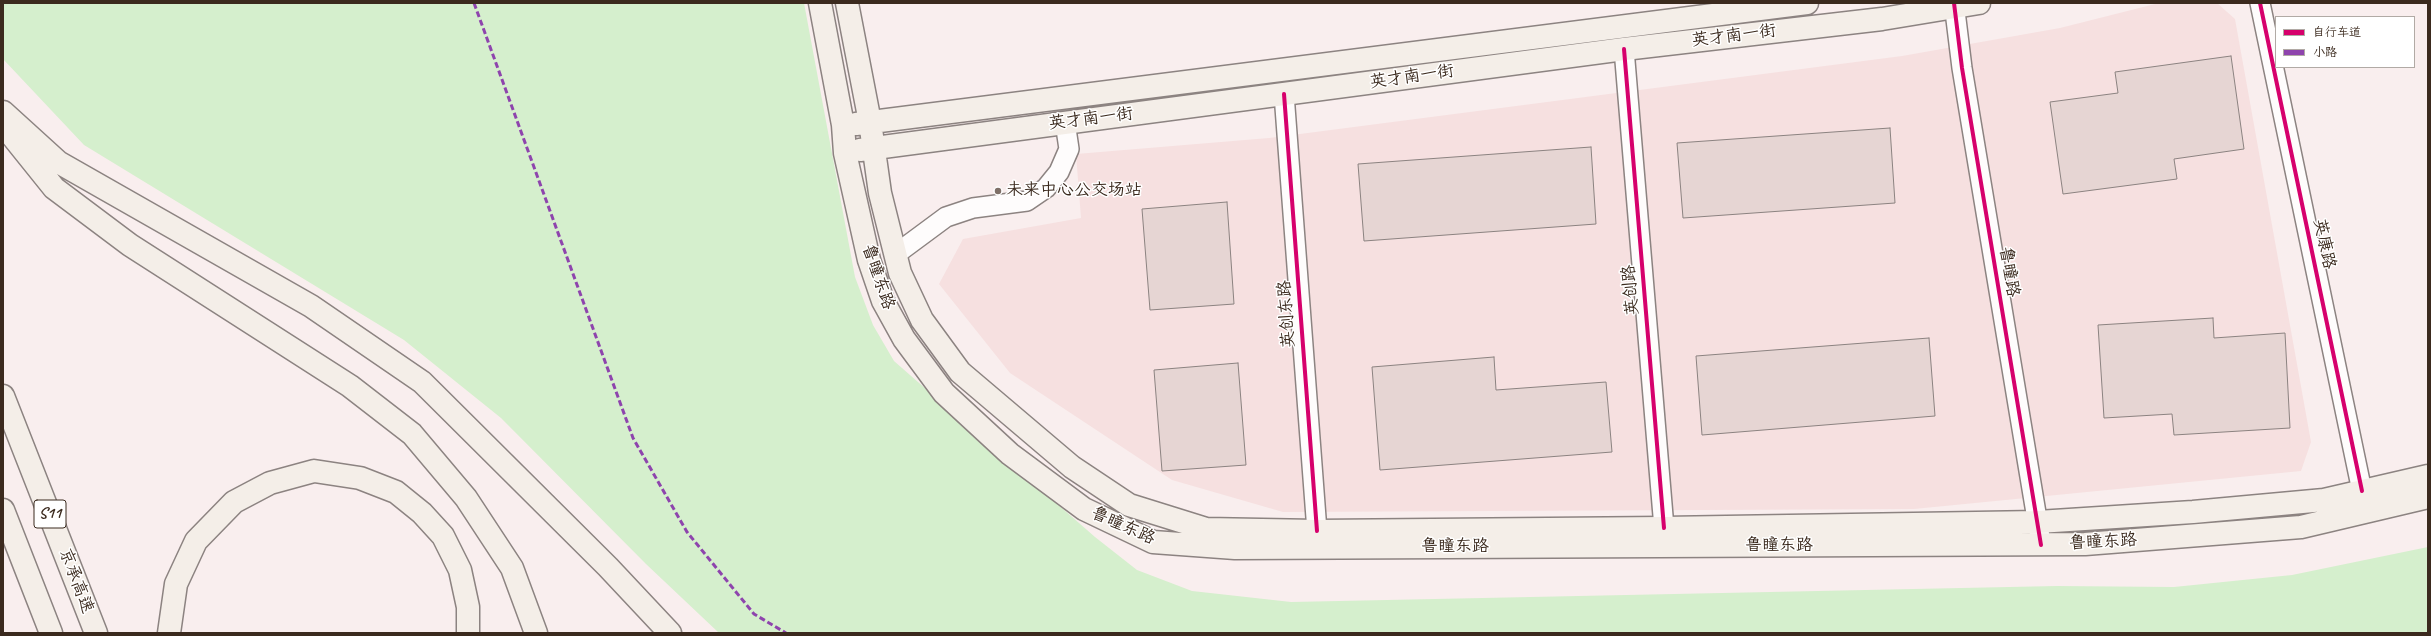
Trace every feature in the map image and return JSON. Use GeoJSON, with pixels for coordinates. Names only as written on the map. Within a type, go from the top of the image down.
{"type":"FeatureCollection","features":[{"type":"Feature","properties":{"kind":"main road","name":"鲁瞳东路"},"geometry":{"type":"LineString","coordinates":[[820,3],[843,125],[845,153],[870,260],[883,301],[904,339],[944,393],[1010,454],[1084,509],[1153,542],[1235,548],[2086,544],[2301,527],[2428,497]]}},
{"type":"Feature","properties":{"kind":"main road","name":"鲁瞳东路"},"geometry":{"type":"LineString","coordinates":[[847,3],[870,122],[880,193],[900,273],[916,308],[960,372],[1072,467],[1130,505],[1206,529],[1316,531],[1664,528],[2038,522],[2193,512],[2324,500],[2428,476]]}},
{"type":"Feature","properties":{"kind":"main road","name":"英才南一街"},"geometry":{"type":"LineString","coordinates":[[843,125],[1807,3]]}},
{"type":"Feature","properties":{"kind":"main road","name":"英才南一街"},"geometry":{"type":"LineString","coordinates":[[845,153],[873,147],[1624,49],[1882,19],[1954,5],[1979,3]]}},
{"type":"Feature","properties":{"kind":"main road"},"geometry":{"type":"LineString","coordinates":[[3,112],[58,162],[311,306],[422,382],[608,568],[670,633]]}},
{"type":"Feature","properties":{"kind":"main road"},"geometry":{"type":"LineString","coordinates":[[3,125],[54,188],[130,245],[350,386],[412,434],[466,498],[512,568],[536,633]]}},
{"type":"Feature","properties":{"kind":"main road","name":"京承高速"},"geometry":{"type":"LineString","coordinates":[[3,396],[96,633]]}},
{"type":"Feature","properties":{"kind":"main road"},"geometry":{"type":"LineString","coordinates":[[169,633],[176,584],[196,541],[234,502],[270,483],[314,471],[360,478],[396,492],[422,513],[443,536],[460,570],[468,607],[468,633]]}},
{"type":"Feature","properties":{"kind":"main road","name":"S11"},"geometry":{"type":"LineString","coordinates":[[3,510],[51,633]]}},
{"type":"Feature","properties":{"kind":"street","name":"英康路"},"geometry":{"type":"LineString","coordinates":[[2260,3],[2362,491]]}},
{"type":"Feature","properties":{"kind":"street","name":"鲁瞳路"},"geometry":{"type":"LineString","coordinates":[[1954,5],[1962,68],[2041,545]]}},
{"type":"Feature","properties":{"kind":"street","name":"英创路"},"geometry":{"type":"LineString","coordinates":[[1624,49],[1664,528]]}},
{"type":"Feature","properties":{"kind":"street","name":"英创东路"},"geometry":{"type":"LineString","coordinates":[[1284,94],[1316,531]]}},
{"type":"Feature","properties":{"kind":"street"},"geometry":{"type":"LineString","coordinates":[[896,254],[946,217],[973,208],[1027,201],[1046,188],[1059,172],[1069,149],[1065,122]]}},
{"type":"Feature","properties":{"kind":"shaded area"},"geometry":{"type":"Polygon","coordinates":[[[2159,3],[2217,3],[2235,19],[2311,442],[2301,471],[1914,509],[1283,512],[1172,480],[1010,373],[939,284],[963,239],[1081,218],[1076,154],[1269,138],[1902,56],[2060,28],[2159,3]]]}},
{"type":"Feature","properties":{"kind":"green space"},"geometry":{"type":"Polygon","coordinates":[[[3,3],[804,3],[855,277],[873,325],[894,361],[1095,537],[1137,570],[1192,591],[1291,602],[2057,586],[2174,587],[2292,575],[2428,547],[2428,633],[719,633],[646,564],[501,418],[404,340],[84,145],[3,59],[3,3]]]}},
{"type":"Feature","properties":{"kind":"building"},"geometry":{"type":"Polygon","coordinates":[[[2231,56],[2244,149],[2174,159],[2177,179],[2063,194],[2050,102],[2118,93],[2115,72],[2231,56]]]}},
{"type":"Feature","properties":{"kind":"building"},"geometry":{"type":"Polygon","coordinates":[[[1890,128],[1895,203],[1683,218],[1677,143],[1890,128]]]}},
{"type":"Feature","properties":{"kind":"building"},"geometry":{"type":"Polygon","coordinates":[[[1591,147],[1596,224],[1364,241],[1358,164],[1591,147]]]}},
{"type":"Feature","properties":{"kind":"building"},"geometry":{"type":"Polygon","coordinates":[[[1227,202],[1234,304],[1150,310],[1142,209],[1227,202]]]}},
{"type":"Feature","properties":{"kind":"building"},"geometry":{"type":"Polygon","coordinates":[[[2213,318],[2214,338],[2285,333],[2290,428],[2174,435],[2172,414],[2104,418],[2098,325],[2213,318]]]}},
{"type":"Feature","properties":{"kind":"building"},"geometry":{"type":"Polygon","coordinates":[[[1929,338],[1935,416],[1702,435],[1696,356],[1929,338]]]}},
{"type":"Feature","properties":{"kind":"building"},"geometry":{"type":"Polygon","coordinates":[[[1494,357],[1496,390],[1606,382],[1612,452],[1380,470],[1372,367],[1494,357]]]}},
{"type":"Feature","properties":{"kind":"building"},"geometry":{"type":"Polygon","coordinates":[[[1238,363],[1246,465],[1162,471],[1154,370],[1238,363]]]}},
{"type":"Feature","properties":{"kind":"marked path"},"geometry":{"type":"LineString","coordinates":[[474,3],[633,438],[687,532],[754,614],[786,633]]}},
{"type":"Feature","properties":{"kind":"cycle path"},"geometry":{"type":"LineString","coordinates":[[1954,3],[1962,68],[2041,545]]}},
{"type":"Feature","properties":{"kind":"cycle path"},"geometry":{"type":"LineString","coordinates":[[2260,3],[2362,491]]}},
{"type":"Feature","properties":{"kind":"cycle path"},"geometry":{"type":"LineString","coordinates":[[1624,49],[1664,528]]}},
{"type":"Feature","properties":{"kind":"cycle path"},"geometry":{"type":"LineString","coordinates":[[1284,94],[1317,531]]}},
{"type":"Feature","properties":{"kind":"place","name":"未来中心公交场站"},"geometry":{"type":"Point","coordinates":[998,191]}}]}
